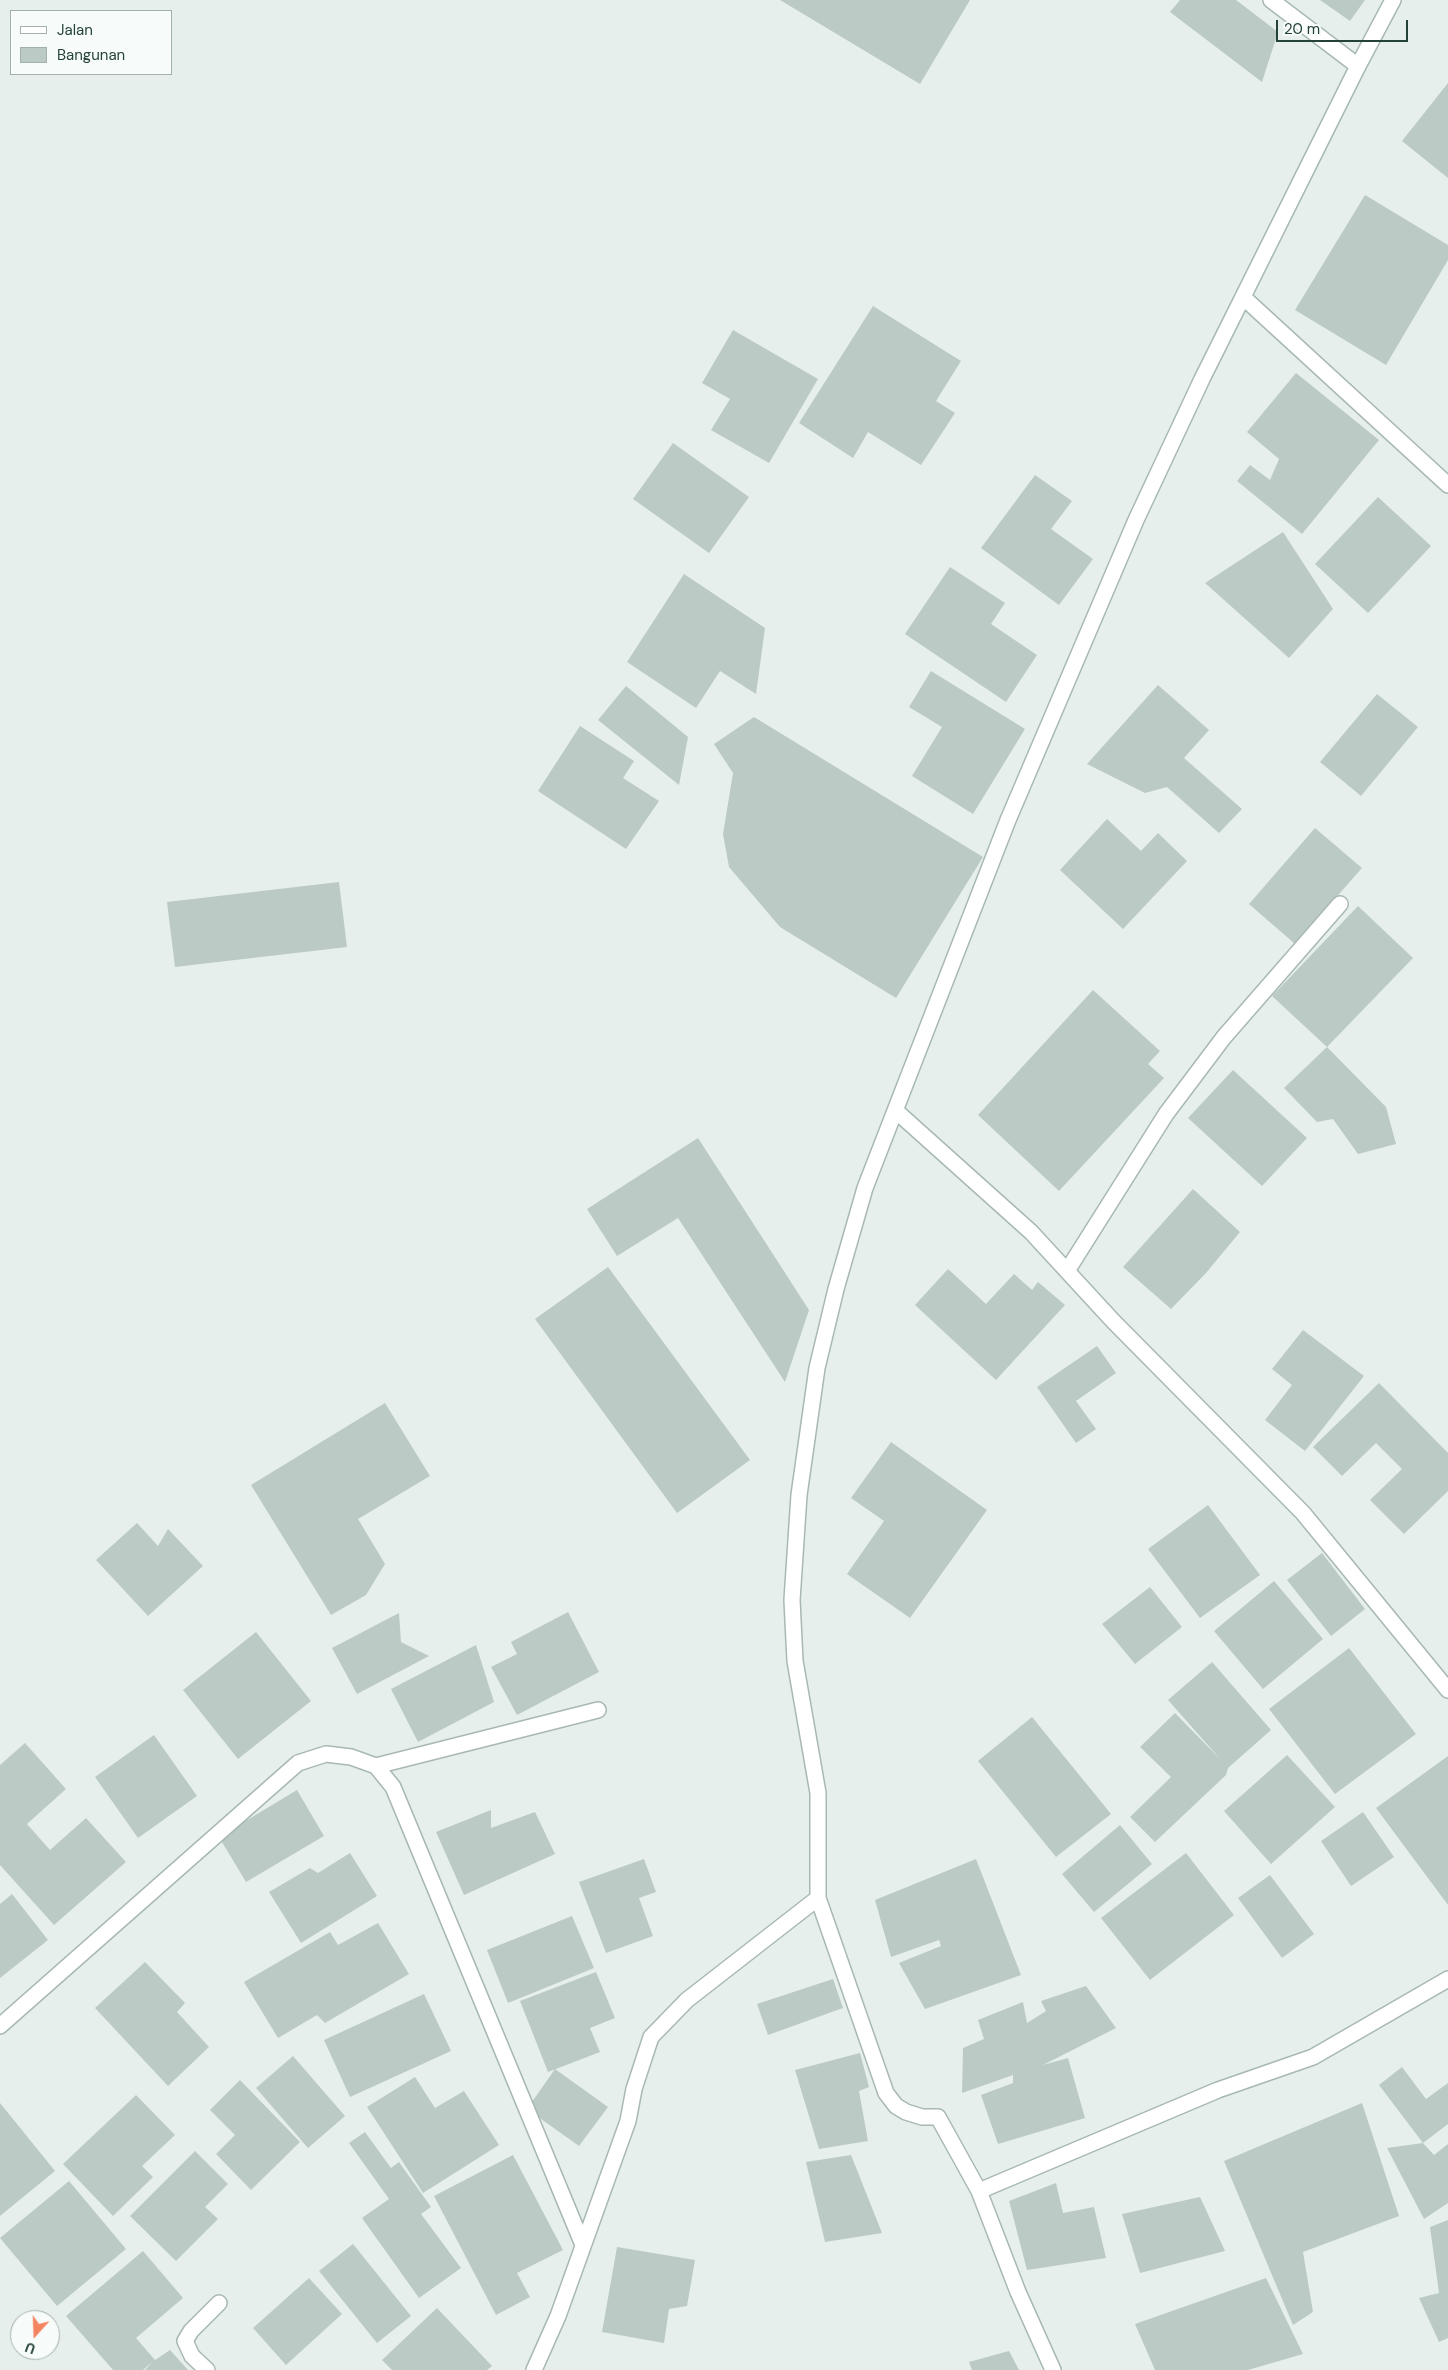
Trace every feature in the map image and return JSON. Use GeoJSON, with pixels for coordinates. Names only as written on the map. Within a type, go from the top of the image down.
{"type":"FeatureCollection","features":[{"type":"Feature","properties":{"kind":"street"},"geometry":{"type":"LineString","coordinates":[[1271,0],[1358,66]]}},
{"type":"Feature","properties":{"kind":"street"},"geometry":{"type":"LineString","coordinates":[[1053,2370],[1018,2292],[980,2191],[938,2117],[922,2117],[906,2112],[896,2106],[886,2094],[818,1898],[818,1794],[794,1653],[792,1600],[799,1495],[817,1368],[836,1289],[865,1188],[1015,802],[1136,520],[1243,297],[1393,0]]}},
{"type":"Feature","properties":{"kind":"street"},"geometry":{"type":"LineString","coordinates":[[1243,297],[1448,485]]}},
{"type":"Feature","properties":{"kind":"street"},"geometry":{"type":"LineString","coordinates":[[1067,1271],[1166,1114],[1224,1037],[1340,904]]}},
{"type":"Feature","properties":{"kind":"street"},"geometry":{"type":"LineString","coordinates":[[896,1111],[1031,1232],[1303,1514],[1448,1690]]}},
{"type":"Feature","properties":{"kind":"street"},"geometry":{"type":"LineString","coordinates":[[376,1766],[598,1710]]}},
{"type":"Feature","properties":{"kind":"street"},"geometry":{"type":"LineString","coordinates":[[0,2026],[298,1763],[326,1754],[351,1756],[376,1766],[393,1787],[583,2245]]}},
{"type":"Feature","properties":{"kind":"street"},"geometry":{"type":"LineString","coordinates":[[534,2370],[558,2316],[628,2121],[634,2089],[651,2037],[687,2000],[818,1898]]}},
{"type":"Feature","properties":{"kind":"street"},"geometry":{"type":"LineString","coordinates":[[980,2191],[1218,2090],[1313,2057],[1448,1979]]}},
{"type":"Feature","properties":{"kind":"street"},"geometry":{"type":"LineString","coordinates":[[208,2370],[192,2356],[185,2341],[191,2330],[219,2303]]}},
{"type":"Feature","properties":{"kind":"building"},"geometry":{"type":"Polygon","coordinates":[[[780,0],[970,0],[920,84],[780,0]]]}},
{"type":"Feature","properties":{"kind":"building"},"geometry":{"type":"Polygon","coordinates":[[[1180,0],[1236,0],[1278,32],[1262,82],[1170,12],[1180,0]]]}},
{"type":"Feature","properties":{"kind":"building"},"geometry":{"type":"Polygon","coordinates":[[[1320,0],[1365,0],[1350,21],[1320,0]]]}},
{"type":"Feature","properties":{"kind":"building"},"geometry":{"type":"Polygon","coordinates":[[[1448,83],[1448,178],[1402,141],[1448,83]]]}},
{"type":"Feature","properties":{"kind":"building"},"geometry":{"type":"Polygon","coordinates":[[[1365,195],[1448,245],[1448,260],[1386,365],[1295,310],[1365,195]]]}},
{"type":"Feature","properties":{"kind":"building"},"geometry":{"type":"Polygon","coordinates":[[[873,306],[961,361],[936,401],[955,413],[921,465],[868,432],[853,458],[799,423],[873,306]]]}},
{"type":"Feature","properties":{"kind":"building"},"geometry":{"type":"Polygon","coordinates":[[[733,330],[818,379],[769,463],[711,430],[730,399],[702,383],[733,330]]]}},
{"type":"Feature","properties":{"kind":"building"},"geometry":{"type":"Polygon","coordinates":[[[1296,373],[1379,440],[1302,534],[1237,481],[1250,465],[1270,480],[1279,459],[1247,432],[1296,373]]]}},
{"type":"Feature","properties":{"kind":"building"},"geometry":{"type":"Polygon","coordinates":[[[673,443],[749,497],[709,553],[633,499],[673,443]]]}},
{"type":"Feature","properties":{"kind":"building"},"geometry":{"type":"Polygon","coordinates":[[[1035,475],[1072,501],[1051,529],[1093,559],[1059,605],[981,548],[1035,475]]]}},
{"type":"Feature","properties":{"kind":"building"},"geometry":{"type":"Polygon","coordinates":[[[1378,497],[1431,546],[1368,613],[1315,564],[1378,497]]]}},
{"type":"Feature","properties":{"kind":"building"},"geometry":{"type":"Polygon","coordinates":[[[1283,532],[1333,609],[1289,658],[1205,583],[1283,532]]]}},
{"type":"Feature","properties":{"kind":"building"},"geometry":{"type":"Polygon","coordinates":[[[950,567],[1005,603],[991,624],[1037,655],[1006,702],[905,634],[950,567]]]}},
{"type":"Feature","properties":{"kind":"building"},"geometry":{"type":"Polygon","coordinates":[[[684,574],[765,628],[756,694],[720,671],[696,708],[627,662],[684,574]]]}},
{"type":"Feature","properties":{"kind":"building"},"geometry":{"type":"Polygon","coordinates":[[[931,671],[1025,729],[973,814],[912,776],[942,727],[909,707],[931,671]]]}},
{"type":"Feature","properties":{"kind":"building"},"geometry":{"type":"Polygon","coordinates":[[[1158,685],[1209,730],[1184,758],[1242,809],[1219,833],[1167,787],[1145,793],[1087,764],[1158,685]]]}},
{"type":"Feature","properties":{"kind":"building"},"geometry":{"type":"Polygon","coordinates":[[[626,686],[688,737],[679,785],[598,720],[626,686]]]}},
{"type":"Feature","properties":{"kind":"building"},"geometry":{"type":"Polygon","coordinates":[[[1377,694],[1418,727],[1361,796],[1320,762],[1377,694]]]}},
{"type":"Feature","properties":{"kind":"building"},"geometry":{"type":"Polygon","coordinates":[[[754,717],[983,857],[896,998],[780,927],[729,867],[723,834],[733,773],[714,744],[754,717]]]}},
{"type":"Feature","properties":{"kind":"building"},"geometry":{"type":"Polygon","coordinates":[[[580,726],[634,761],[623,778],[659,801],[626,849],[538,791],[580,726]]]}},
{"type":"Feature","properties":{"kind":"building"},"geometry":{"type":"Polygon","coordinates":[[[1107,819],[1141,851],[1158,833],[1187,861],[1123,929],[1060,870],[1107,819]]]}},
{"type":"Feature","properties":{"kind":"building"},"geometry":{"type":"Polygon","coordinates":[[[1315,828],[1362,868],[1295,944],[1249,904],[1315,828]]]}},
{"type":"Feature","properties":{"kind":"building"},"geometry":{"type":"Polygon","coordinates":[[[339,882],[347,947],[175,967],[167,902],[339,882]]]}},
{"type":"Feature","properties":{"kind":"building"},"geometry":{"type":"Polygon","coordinates":[[[1358,906],[1413,958],[1327,1047],[1272,996],[1358,906]]]}},
{"type":"Feature","properties":{"kind":"building"},"geometry":{"type":"Polygon","coordinates":[[[1093,990],[1160,1051],[1148,1064],[1164,1078],[1059,1191],[978,1115],[1093,990]]]}},
{"type":"Feature","properties":{"kind":"building"},"geometry":{"type":"Polygon","coordinates":[[[1327,1047],[1386,1107],[1396,1144],[1358,1154],[1333,1119],[1317,1122],[1284,1088],[1327,1047]]]}},
{"type":"Feature","properties":{"kind":"building"},"geometry":{"type":"Polygon","coordinates":[[[1233,1070],[1307,1138],[1262,1186],[1188,1118],[1233,1070]]]}},
{"type":"Feature","properties":{"kind":"building"},"geometry":{"type":"Polygon","coordinates":[[[698,1138],[809,1310],[785,1382],[678,1218],[617,1256],[587,1209],[698,1138]]]}},
{"type":"Feature","properties":{"kind":"building"},"geometry":{"type":"Polygon","coordinates":[[[1193,1189],[1240,1232],[1206,1273],[1171,1309],[1123,1267],[1193,1189]]]}},
{"type":"Feature","properties":{"kind":"building"},"geometry":{"type":"Polygon","coordinates":[[[608,1267],[750,1460],[677,1513],[535,1319],[608,1267]]]}},
{"type":"Feature","properties":{"kind":"building"},"geometry":{"type":"Polygon","coordinates":[[[948,1269],[986,1304],[1014,1274],[1032,1290],[1038,1282],[1065,1305],[996,1380],[915,1305],[948,1269]]]}},
{"type":"Feature","properties":{"kind":"building"},"geometry":{"type":"Polygon","coordinates":[[[1303,1330],[1364,1376],[1305,1451],[1265,1420],[1292,1385],[1272,1369],[1303,1330]]]}},
{"type":"Feature","properties":{"kind":"building"},"geometry":{"type":"Polygon","coordinates":[[[1097,1346],[1116,1373],[1076,1401],[1096,1429],[1076,1443],[1037,1387],[1097,1346]]]}},
{"type":"Feature","properties":{"kind":"building"},"geometry":{"type":"Polygon","coordinates":[[[1379,1383],[1448,1453],[1448,1491],[1404,1534],[1370,1500],[1402,1469],[1376,1443],[1342,1476],[1313,1447],[1379,1383]]]}},
{"type":"Feature","properties":{"kind":"building"},"geometry":{"type":"Polygon","coordinates":[[[385,1403],[430,1476],[358,1519],[385,1564],[366,1595],[331,1615],[251,1485],[385,1403]]]}},
{"type":"Feature","properties":{"kind":"building"},"geometry":{"type":"Polygon","coordinates":[[[891,1442],[987,1510],[910,1618],[847,1574],[884,1521],[851,1498],[891,1442]]]}},
{"type":"Feature","properties":{"kind":"building"},"geometry":{"type":"Polygon","coordinates":[[[1208,1505],[1260,1575],[1200,1618],[1148,1549],[1208,1505]]]}},
{"type":"Feature","properties":{"kind":"building"},"geometry":{"type":"Polygon","coordinates":[[[137,1523],[158,1546],[168,1529],[203,1566],[148,1616],[96,1560],[137,1523]]]}},
{"type":"Feature","properties":{"kind":"building"},"geometry":{"type":"Polygon","coordinates":[[[1322,1553],[1365,1609],[1331,1636],[1287,1580],[1322,1553]]]}},
{"type":"Feature","properties":{"kind":"building"},"geometry":{"type":"Polygon","coordinates":[[[1274,1581],[1323,1639],[1263,1689],[1214,1631],[1274,1581]]]}},
{"type":"Feature","properties":{"kind":"building"},"geometry":{"type":"Polygon","coordinates":[[[1150,1587],[1182,1627],[1135,1664],[1102,1624],[1150,1587]]]}},
{"type":"Feature","properties":{"kind":"building"},"geometry":{"type":"Polygon","coordinates":[[[568,1612],[599,1672],[517,1715],[491,1667],[517,1654],[511,1642],[568,1612]]]}},
{"type":"Feature","properties":{"kind":"building"},"geometry":{"type":"Polygon","coordinates":[[[399,1613],[401,1642],[429,1656],[357,1694],[332,1648],[399,1613]]]}},
{"type":"Feature","properties":{"kind":"building"},"geometry":{"type":"Polygon","coordinates":[[[256,1632],[311,1701],[238,1759],[183,1690],[256,1632]]]}},
{"type":"Feature","properties":{"kind":"building"},"geometry":{"type":"Polygon","coordinates":[[[476,1645],[494,1702],[418,1742],[391,1689],[476,1645]]]}},
{"type":"Feature","properties":{"kind":"building"},"geometry":{"type":"Polygon","coordinates":[[[1349,1648],[1416,1734],[1335,1794],[1269,1709],[1349,1648]]]}},
{"type":"Feature","properties":{"kind":"building"},"geometry":{"type":"Polygon","coordinates":[[[1212,1662],[1271,1730],[1228,1768],[1226,1775],[1155,1842],[1130,1817],[1171,1777],[1140,1747],[1175,1713],[1221,1760],[1168,1700],[1212,1662]]]}},
{"type":"Feature","properties":{"kind":"building"},"geometry":{"type":"Polygon","coordinates":[[[1032,1717],[1111,1814],[1056,1857],[978,1761],[1032,1717]]]}},
{"type":"Feature","properties":{"kind":"building"},"geometry":{"type":"Polygon","coordinates":[[[154,1735],[197,1796],[138,1838],[95,1777],[154,1735]]]}},
{"type":"Feature","properties":{"kind":"building"},"geometry":{"type":"Polygon","coordinates":[[[25,1743],[66,1789],[27,1824],[50,1850],[86,1818],[126,1862],[54,1925],[0,1865],[0,1765],[25,1743]]]}},
{"type":"Feature","properties":{"kind":"building"},"geometry":{"type":"Polygon","coordinates":[[[1287,1755],[1335,1807],[1271,1864],[1224,1811],[1287,1755]]]}},
{"type":"Feature","properties":{"kind":"building"},"geometry":{"type":"Polygon","coordinates":[[[1448,1756],[1448,1905],[1376,1808],[1448,1756]]]}},
{"type":"Feature","properties":{"kind":"building"},"geometry":{"type":"Polygon","coordinates":[[[297,1790],[324,1836],[246,1882],[219,1837],[297,1790]]]}},
{"type":"Feature","properties":{"kind":"building"},"geometry":{"type":"Polygon","coordinates":[[[491,1810],[491,1828],[535,1812],[555,1854],[464,1895],[436,1832],[491,1810]]]}},
{"type":"Feature","properties":{"kind":"building"},"geometry":{"type":"Polygon","coordinates":[[[1363,1812],[1394,1857],[1351,1886],[1321,1841],[1363,1812]]]}},
{"type":"Feature","properties":{"kind":"building"},"geometry":{"type":"Polygon","coordinates":[[[1120,1825],[1152,1864],[1094,1912],[1062,1874],[1120,1825]]]}},
{"type":"Feature","properties":{"kind":"building"},"geometry":{"type":"Polygon","coordinates":[[[350,1853],[377,1896],[301,1943],[269,1892],[310,1868],[318,1873],[350,1853]]]}},
{"type":"Feature","properties":{"kind":"building"},"geometry":{"type":"Polygon","coordinates":[[[1186,1853],[1234,1915],[1150,1980],[1101,1918],[1186,1853]]]}},
{"type":"Feature","properties":{"kind":"building"},"geometry":{"type":"Polygon","coordinates":[[[644,1859],[656,1892],[639,1898],[653,1936],[606,1953],[579,1882],[644,1859]]]}},
{"type":"Feature","properties":{"kind":"building"},"geometry":{"type":"Polygon","coordinates":[[[976,1859],[1021,1975],[925,2009],[899,1963],[941,1946],[939,1940],[891,1957],[875,1900],[976,1859]]]}},
{"type":"Feature","properties":{"kind":"building"},"geometry":{"type":"Polygon","coordinates":[[[1270,1875],[1314,1934],[1282,1958],[1238,1898],[1270,1875]]]}},
{"type":"Feature","properties":{"kind":"building"},"geometry":{"type":"Polygon","coordinates":[[[12,1894],[48,1940],[0,1978],[0,1904],[12,1894]]]}},
{"type":"Feature","properties":{"kind":"building"},"geometry":{"type":"Polygon","coordinates":[[[572,1916],[594,1968],[508,2003],[487,1950],[572,1916]]]}},
{"type":"Feature","properties":{"kind":"building"},"geometry":{"type":"Polygon","coordinates":[[[378,1923],[409,1974],[325,2023],[317,2015],[278,2038],[244,1982],[330,1932],[338,1945],[378,1923]]]}},
{"type":"Feature","properties":{"kind":"building"},"geometry":{"type":"Polygon","coordinates":[[[145,1962],[185,2003],[177,2012],[209,2047],[168,2086],[95,2008],[145,1962]]]}},
{"type":"Feature","properties":{"kind":"building"},"geometry":{"type":"Polygon","coordinates":[[[596,1972],[615,2018],[590,2028],[600,2052],[548,2072],[520,2001],[596,1972]]]}},
{"type":"Feature","properties":{"kind":"building"},"geometry":{"type":"Polygon","coordinates":[[[833,1979],[843,2008],[768,2035],[757,2004],[833,1979]]]}},
{"type":"Feature","properties":{"kind":"building"},"geometry":{"type":"Polygon","coordinates":[[[1086,1986],[1116,2028],[1043,2065],[1068,2058],[1085,2118],[998,2144],[981,2095],[1013,2083],[1013,2075],[962,2093],[963,2048],[984,2039],[978,2020],[1023,2002],[1027,2023],[1046,2011],[1041,2001],[1086,1986]]]}},
{"type":"Feature","properties":{"kind":"building"},"geometry":{"type":"Polygon","coordinates":[[[424,1994],[451,2051],[350,2097],[324,2040],[424,1994]]]}},
{"type":"Feature","properties":{"kind":"building"},"geometry":{"type":"Polygon","coordinates":[[[860,2053],[869,2087],[859,2091],[868,2141],[819,2149],[795,2070],[860,2053]]]}},
{"type":"Feature","properties":{"kind":"building"},"geometry":{"type":"Polygon","coordinates":[[[293,2056],[345,2116],[308,2148],[256,2088],[293,2056]]]}},
{"type":"Feature","properties":{"kind":"building"},"geometry":{"type":"Polygon","coordinates":[[[1402,2067],[1426,2099],[1448,2083],[1448,2124],[1423,2143],[1379,2085],[1402,2067]]]}},
{"type":"Feature","properties":{"kind":"building"},"geometry":{"type":"Polygon","coordinates":[[[555,2069],[608,2107],[579,2146],[527,2109],[555,2069]]]}},
{"type":"Feature","properties":{"kind":"building"},"geometry":{"type":"Polygon","coordinates":[[[415,2077],[435,2108],[464,2091],[499,2145],[423,2193],[367,2107],[415,2077]]]}},
{"type":"Feature","properties":{"kind":"building"},"geometry":{"type":"Polygon","coordinates":[[[240,2080],[300,2142],[251,2190],[216,2154],[235,2135],[210,2110],[240,2080]]]}},
{"type":"Feature","properties":{"kind":"building"},"geometry":{"type":"Polygon","coordinates":[[[136,2095],[175,2135],[142,2166],[153,2177],[113,2216],[63,2164],[136,2095]]]}},
{"type":"Feature","properties":{"kind":"building"},"geometry":{"type":"Polygon","coordinates":[[[0,2103],[55,2171],[0,2216],[0,2103]]]}},
{"type":"Feature","properties":{"kind":"building"},"geometry":{"type":"Polygon","coordinates":[[[1362,2103],[1399,2216],[1303,2252],[1313,2312],[1293,2325],[1224,2161],[1362,2103]]]}},
{"type":"Feature","properties":{"kind":"building"},"geometry":{"type":"Polygon","coordinates":[[[365,2132],[391,2168],[399,2162],[431,2207],[421,2214],[461,2268],[419,2298],[362,2218],[389,2199],[349,2143],[365,2132]]]}},
{"type":"Feature","properties":{"kind":"building"},"geometry":{"type":"Polygon","coordinates":[[[1423,2143],[1434,2155],[1448,2144],[1448,2203],[1424,2219],[1387,2148],[1423,2143]]]}},
{"type":"Feature","properties":{"kind":"building"},"geometry":{"type":"Polygon","coordinates":[[[195,2151],[228,2184],[205,2207],[218,2219],[176,2261],[130,2216],[195,2151]]]}},
{"type":"Feature","properties":{"kind":"building"},"geometry":{"type":"Polygon","coordinates":[[[513,2155],[563,2250],[517,2273],[530,2297],[496,2315],[434,2196],[513,2155]]]}},
{"type":"Feature","properties":{"kind":"building"},"geometry":{"type":"Polygon","coordinates":[[[851,2155],[882,2233],[825,2242],[806,2162],[851,2155]]]}},
{"type":"Feature","properties":{"kind":"building"},"geometry":{"type":"Polygon","coordinates":[[[69,2181],[126,2249],[57,2306],[0,2238],[69,2181]]]}},
{"type":"Feature","properties":{"kind":"building"},"geometry":{"type":"Polygon","coordinates":[[[1056,2183],[1063,2213],[1094,2207],[1106,2258],[1027,2270],[1009,2201],[1056,2183]]]}},
{"type":"Feature","properties":{"kind":"building"},"geometry":{"type":"Polygon","coordinates":[[[1200,2197],[1225,2251],[1140,2273],[1122,2214],[1200,2197]]]}},
{"type":"Feature","properties":{"kind":"building"},"geometry":{"type":"Polygon","coordinates":[[[1448,2220],[1448,2338],[1439,2342],[1419,2298],[1439,2293],[1430,2227],[1448,2220]]]}},
{"type":"Feature","properties":{"kind":"building"},"geometry":{"type":"Polygon","coordinates":[[[353,2244],[411,2316],[377,2343],[319,2271],[353,2244]]]}},
{"type":"Feature","properties":{"kind":"building"},"geometry":{"type":"Polygon","coordinates":[[[617,2247],[695,2260],[687,2306],[669,2309],[664,2343],[602,2332],[617,2247]]]}},
{"type":"Feature","properties":{"kind":"building"},"geometry":{"type":"Polygon","coordinates":[[[143,2251],[183,2298],[136,2338],[155,2360],[170,2350],[188,2370],[145,2370],[152,2362],[143,2370],[113,2370],[66,2316],[143,2251]]]}},
{"type":"Feature","properties":{"kind":"building"},"geometry":{"type":"Polygon","coordinates":[[[309,2278],[342,2314],[286,2365],[253,2328],[309,2278]]]}},
{"type":"Feature","properties":{"kind":"building"},"geometry":{"type":"Polygon","coordinates":[[[1266,2278],[1303,2354],[1248,2370],[1155,2370],[1135,2324],[1266,2278]]]}},
{"type":"Feature","properties":{"kind":"building"},"geometry":{"type":"Polygon","coordinates":[[[437,2308],[492,2366],[487,2370],[392,2370],[382,2360],[437,2308]]]}},
{"type":"Feature","properties":{"kind":"building"},"geometry":{"type":"Polygon","coordinates":[[[1009,2351],[1019,2370],[972,2370],[969,2362],[1009,2351]]]}}]}
